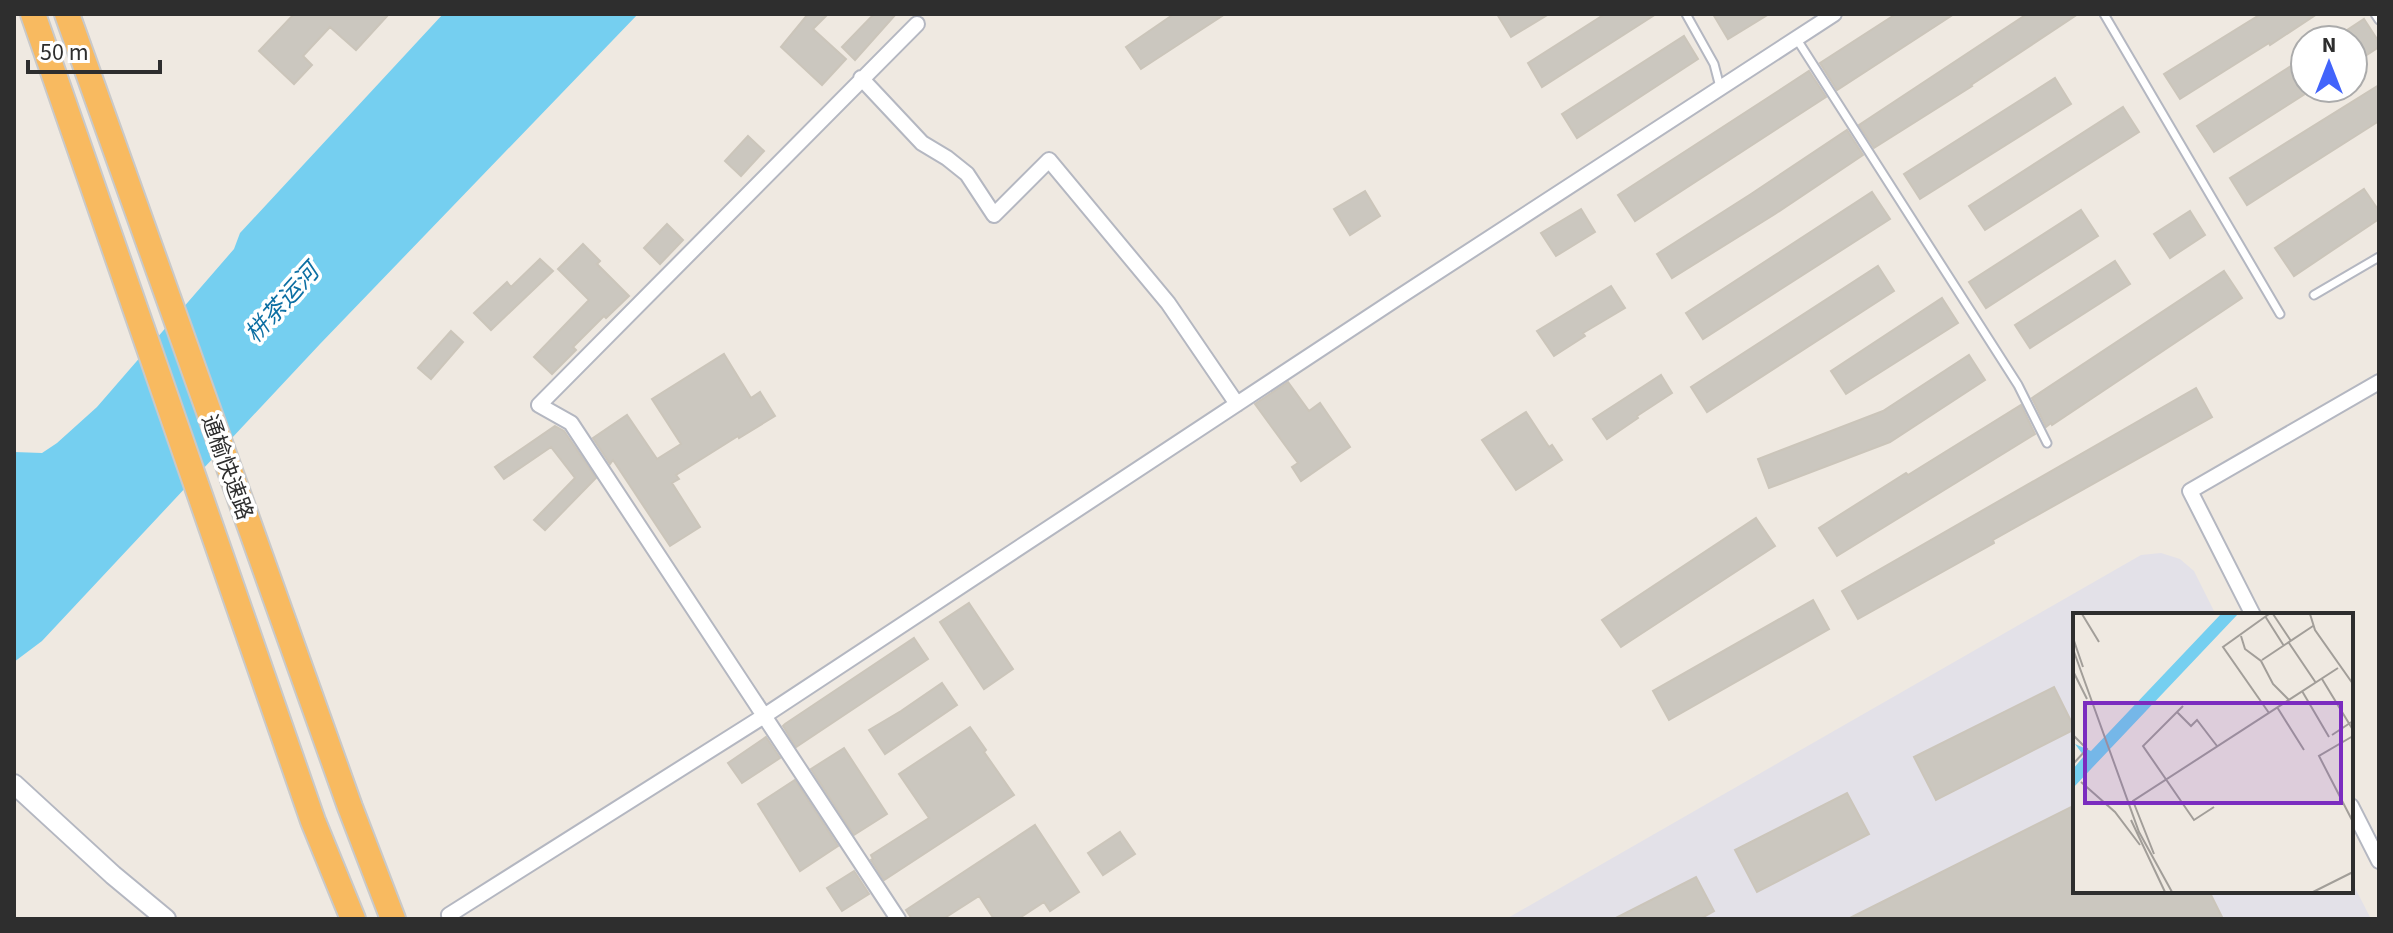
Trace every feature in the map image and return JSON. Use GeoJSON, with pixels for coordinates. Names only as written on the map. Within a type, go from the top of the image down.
{"type":"FeatureCollection","features":[{"type":"Feature","properties":{"kind":"highway","name":"通榆快速路"},"geometry":{"type":"LineString","coordinates":[[33,14],[313,821],[353,919]]}},
{"type":"Feature","properties":{"kind":"highway","name":"通榆快速路"},"geometry":{"type":"LineString","coordinates":[[67,14],[350,807],[393,919]]}},
{"type":"Feature","properties":{"kind":"street"},"geometry":{"type":"LineString","coordinates":[[450,919],[449,915],[764,716],[1834,14]]}},
{"type":"Feature","properties":{"kind":"street"},"geometry":{"type":"LineString","coordinates":[[898,919],[551,393],[917,24]]}},
{"type":"Feature","properties":{"kind":"street"},"geometry":{"type":"LineString","coordinates":[[861,78],[922,143],[967,174],[994,215],[1049,160],[1168,303],[1237,404]]}},
{"type":"Feature","properties":{"kind":"street"},"geometry":{"type":"LineString","coordinates":[[2252,613],[2190,491],[2379,382]]}},
{"type":"Feature","properties":{"kind":"street"},"geometry":{"type":"LineString","coordinates":[[14,784],[166,919]]}},
{"type":"Feature","properties":{"kind":"street"},"geometry":{"type":"LineString","coordinates":[[2353,810],[2379,861]]}},
{"type":"Feature","properties":{"kind":"lane"},"geometry":{"type":"LineString","coordinates":[[1686,14],[1714,64],[1720,87]]}},
{"type":"Feature","properties":{"kind":"lane"},"geometry":{"type":"LineString","coordinates":[[2104,14],[2280,314]]}},
{"type":"Feature","properties":{"kind":"lane"},"geometry":{"type":"LineString","coordinates":[[2375,14],[2379,20]]}},
{"type":"Feature","properties":{"kind":"lane"},"geometry":{"type":"LineString","coordinates":[[1796,38],[2018,385],[2047,443]]}},
{"type":"Feature","properties":{"kind":"lane"},"geometry":{"type":"LineString","coordinates":[[2314,295],[2379,257]]}},
{"type":"Feature","properties":{"kind":"shaded area"},"geometry":{"type":"Polygon","coordinates":[[[2161,553],[2180,559],[2194,571],[2215,613],[2073,613],[2073,893],[2353,893],[2353,884],[2371,919],[1506,919],[2141,555],[2161,553]]]}},
{"type":"Feature","properties":{"kind":"water","name":"栟茶运河"},"geometry":{"type":"Polygon","coordinates":[[[443,14],[638,14],[320,344],[42,641],[14,662],[14,452],[42,453],[97,407],[234,249],[240,233],[443,14]]]}},
{"type":"Feature","properties":{"kind":"building"},"geometry":{"type":"Polygon","coordinates":[[[294,14],[389,14],[356,50],[330,27],[303,56],[312,65],[294,84],[259,51],[294,14]]]}},
{"type":"Feature","properties":{"kind":"building"},"geometry":{"type":"Polygon","coordinates":[[[808,14],[828,14],[813,29],[846,59],[822,85],[781,47],[808,14]]]}},
{"type":"Feature","properties":{"kind":"building"},"geometry":{"type":"Polygon","coordinates":[[[874,14],[896,14],[855,60],[842,47],[874,14]]]}},
{"type":"Feature","properties":{"kind":"building"},"geometry":{"type":"Polygon","coordinates":[[[1174,14],[1225,14],[1141,69],[1126,47],[1174,14]]]}},
{"type":"Feature","properties":{"kind":"building"},"geometry":{"type":"Polygon","coordinates":[[[1497,14],[1549,14],[1511,37],[1497,14]]]}},
{"type":"Feature","properties":{"kind":"building"},"geometry":{"type":"Polygon","coordinates":[[[1605,14],[1656,14],[1542,87],[1528,63],[1605,14]]]}},
{"type":"Feature","properties":{"kind":"building"},"geometry":{"type":"Polygon","coordinates":[[[1713,14],[1769,14],[1728,39],[1713,14]]]}},
{"type":"Feature","properties":{"kind":"building"},"geometry":{"type":"Polygon","coordinates":[[[1896,14],[1954,14],[1837,90],[1820,63],[1896,14]]]}},
{"type":"Feature","properties":{"kind":"building"},"geometry":{"type":"Polygon","coordinates":[[[2027,14],[2078,14],[1874,148],[1859,125],[2027,14]]]}},
{"type":"Feature","properties":{"kind":"building"},"geometry":{"type":"Polygon","coordinates":[[[2261,14],[2317,14],[2302,24],[2289,24],[2289,32],[2180,99],[2164,74],[2261,14]]]}},
{"type":"Feature","properties":{"kind":"building"},"geometry":{"type":"Polygon","coordinates":[[[2369,27],[2379,42],[2379,47],[2369,54],[2369,27]]]}},
{"type":"Feature","properties":{"kind":"building"},"geometry":{"type":"Polygon","coordinates":[[[1684,36],[1698,59],[1577,138],[1562,114],[1684,36]]]}},
{"type":"Feature","properties":{"kind":"building"},"geometry":{"type":"Polygon","coordinates":[[[2289,67],[2289,104],[2214,152],[2197,126],[2289,67]]]}},
{"type":"Feature","properties":{"kind":"building"},"geometry":{"type":"Polygon","coordinates":[[[1809,71],[1826,97],[1635,221],[1618,195],[1809,71]]]}},
{"type":"Feature","properties":{"kind":"building"},"geometry":{"type":"Polygon","coordinates":[[[2055,78],[2071,104],[1920,199],[1904,174],[2055,78]]]}},
{"type":"Feature","properties":{"kind":"building"},"geometry":{"type":"Polygon","coordinates":[[[2379,85],[2379,121],[2247,205],[2230,178],[2349,104],[2369,104],[2369,91],[2379,85]]]}},
{"type":"Feature","properties":{"kind":"building"},"geometry":{"type":"Polygon","coordinates":[[[2123,107],[2139,132],[1985,230],[1969,206],[2123,107]]]}},
{"type":"Feature","properties":{"kind":"building"},"geometry":{"type":"Polygon","coordinates":[[[1847,130],[1863,155],[1672,278],[1657,254],[1847,130]]]}},
{"type":"Feature","properties":{"kind":"building"},"geometry":{"type":"Polygon","coordinates":[[[748,136],[764,151],[741,176],[725,161],[748,136]]]}},
{"type":"Feature","properties":{"kind":"building"},"geometry":{"type":"Polygon","coordinates":[[[2364,189],[2379,211],[2379,219],[2294,276],[2275,248],[2364,189]]]}},
{"type":"Feature","properties":{"kind":"building"},"geometry":{"type":"Polygon","coordinates":[[[1365,191],[1380,216],[1350,235],[1334,209],[1365,191]]]}},
{"type":"Feature","properties":{"kind":"building"},"geometry":{"type":"Polygon","coordinates":[[[1872,192],[1890,219],[1703,339],[1686,313],[1872,192]]]}},
{"type":"Feature","properties":{"kind":"building"},"geometry":{"type":"Polygon","coordinates":[[[1581,209],[1595,232],[1556,256],[1541,233],[1581,209]]]}},
{"type":"Feature","properties":{"kind":"building"},"geometry":{"type":"Polygon","coordinates":[[[2081,210],[2098,236],[1986,308],[1969,282],[2081,210]]]}},
{"type":"Feature","properties":{"kind":"building"},"geometry":{"type":"Polygon","coordinates":[[[2190,211],[2205,235],[2170,258],[2154,234],[2190,211]]]}},
{"type":"Feature","properties":{"kind":"building"},"geometry":{"type":"Polygon","coordinates":[[[667,224],[683,240],[660,264],[644,248],[667,224]]]}},
{"type":"Feature","properties":{"kind":"building"},"geometry":{"type":"Polygon","coordinates":[[[583,244],[600,261],[597,264],[629,296],[573,347],[576,350],[552,374],[534,357],[589,300],[558,269],[583,244]]]}},
{"type":"Feature","properties":{"kind":"building"},"geometry":{"type":"Polygon","coordinates":[[[540,259],[553,271],[491,330],[474,313],[507,282],[511,287],[540,259]]]}},
{"type":"Feature","properties":{"kind":"building"},"geometry":{"type":"Polygon","coordinates":[[[2115,261],[2130,284],[2030,348],[2015,325],[2115,261]]]}},
{"type":"Feature","properties":{"kind":"building"},"geometry":{"type":"Polygon","coordinates":[[[1878,266],[1894,291],[1707,412],[1691,387],[1878,266]]]}},
{"type":"Feature","properties":{"kind":"building"},"geometry":{"type":"Polygon","coordinates":[[[2224,271],[2242,298],[2046,427],[2032,398],[2224,271]]]}},
{"type":"Feature","properties":{"kind":"building"},"geometry":{"type":"Polygon","coordinates":[[[1611,286],[1625,308],[1583,333],[1585,336],[1554,356],[1537,331],[1611,286]]]}},
{"type":"Feature","properties":{"kind":"building"},"geometry":{"type":"Polygon","coordinates":[[[1942,298],[1958,323],[1846,394],[1831,371],[1942,298]]]}},
{"type":"Feature","properties":{"kind":"building"},"geometry":{"type":"Polygon","coordinates":[[[451,331],[463,342],[431,379],[418,368],[451,331]]]}},
{"type":"Feature","properties":{"kind":"building"},"geometry":{"type":"Polygon","coordinates":[[[724,354],[751,398],[760,392],[775,416],[676,475],[679,479],[672,483],[700,527],[670,546],[613,460],[610,464],[593,438],[627,415],[657,459],[681,444],[652,399],[724,354]]]}},
{"type":"Feature","properties":{"kind":"building"},"geometry":{"type":"Polygon","coordinates":[[[1969,355],[1985,380],[1890,442],[1769,488],[1758,459],[1883,411],[1969,355]]]}},
{"type":"Feature","properties":{"kind":"building"},"geometry":{"type":"Polygon","coordinates":[[[1661,375],[1672,393],[1607,439],[1593,419],[1661,375]]]}},
{"type":"Feature","properties":{"kind":"building"},"geometry":{"type":"Polygon","coordinates":[[[1288,382],[1309,411],[1320,403],[1350,447],[1301,481],[1292,467],[1298,463],[1255,404],[1288,382]]]}},
{"type":"Feature","properties":{"kind":"building"},"geometry":{"type":"Polygon","coordinates":[[[2196,388],[2212,417],[1858,619],[1842,591],[2196,388]]]}},
{"type":"Feature","properties":{"kind":"building"},"geometry":{"type":"Polygon","coordinates":[[[2021,405],[2035,434],[1837,556],[1819,528],[2021,405]]]}},
{"type":"Feature","properties":{"kind":"building"},"geometry":{"type":"Polygon","coordinates":[[[1526,412],[1549,447],[1552,445],[1562,460],[1516,490],[1482,440],[1526,412]]]}},
{"type":"Feature","properties":{"kind":"building"},"geometry":{"type":"Polygon","coordinates":[[[555,426],[564,431],[596,478],[545,530],[534,520],[575,478],[551,447],[504,479],[495,467],[555,426]]]}},
{"type":"Feature","properties":{"kind":"building"},"geometry":{"type":"Polygon","coordinates":[[[1756,518],[1775,546],[1621,647],[1602,620],[1756,518]]]}},
{"type":"Feature","properties":{"kind":"building"},"geometry":{"type":"Polygon","coordinates":[[[1813,600],[1829,629],[1669,720],[1653,691],[1813,600]]]}},
{"type":"Feature","properties":{"kind":"building"},"geometry":{"type":"Polygon","coordinates":[[[969,603],[1013,669],[984,689],[940,622],[969,603]]]}},
{"type":"Feature","properties":{"kind":"building"},"geometry":{"type":"Polygon","coordinates":[[[914,638],[928,659],[796,747],[783,726],[785,724],[914,638]]]}},
{"type":"Feature","properties":{"kind":"building"},"geometry":{"type":"Polygon","coordinates":[[[942,683],[957,705],[885,754],[869,730],[942,683]]]}},
{"type":"Feature","properties":{"kind":"building"},"geometry":{"type":"Polygon","coordinates":[[[2054,687],[2073,725],[2073,730],[1936,800],[1914,757],[2054,687]]]}},
{"type":"Feature","properties":{"kind":"building"},"geometry":{"type":"Polygon","coordinates":[[[970,727],[1014,795],[884,880],[871,855],[929,818],[899,774],[970,727]]]}},
{"type":"Feature","properties":{"kind":"building"},"geometry":{"type":"Polygon","coordinates":[[[766,737],[780,758],[742,783],[728,763],[766,737]]]}},
{"type":"Feature","properties":{"kind":"building"},"geometry":{"type":"Polygon","coordinates":[[[844,748],[887,814],[854,835],[811,769],[844,748]]]}},
{"type":"Feature","properties":{"kind":"building"},"geometry":{"type":"Polygon","coordinates":[[[795,780],[838,846],[800,871],[758,804],[795,780]]]}},
{"type":"Feature","properties":{"kind":"building"},"geometry":{"type":"Polygon","coordinates":[[[1847,793],[1869,834],[1757,892],[1735,850],[1847,793]]]}},
{"type":"Feature","properties":{"kind":"building"},"geometry":{"type":"Polygon","coordinates":[[[2073,806],[2073,893],[2210,893],[2223,919],[1848,919],[2073,806]]]}},
{"type":"Feature","properties":{"kind":"building"},"geometry":{"type":"Polygon","coordinates":[[[1035,825],[1079,892],[1050,911],[1044,902],[1018,919],[994,919],[979,896],[943,919],[912,919],[906,910],[1035,825]]]}},
{"type":"Feature","properties":{"kind":"building"},"geometry":{"type":"Polygon","coordinates":[[[1120,832],[1135,854],[1103,875],[1088,853],[1120,832]]]}},
{"type":"Feature","properties":{"kind":"building"},"geometry":{"type":"Polygon","coordinates":[[[854,871],[869,894],[842,911],[827,888],[854,871]]]}},
{"type":"Feature","properties":{"kind":"building"},"geometry":{"type":"Polygon","coordinates":[[[1696,877],[1714,911],[1700,919],[1614,919],[1696,877]]]}}]}
